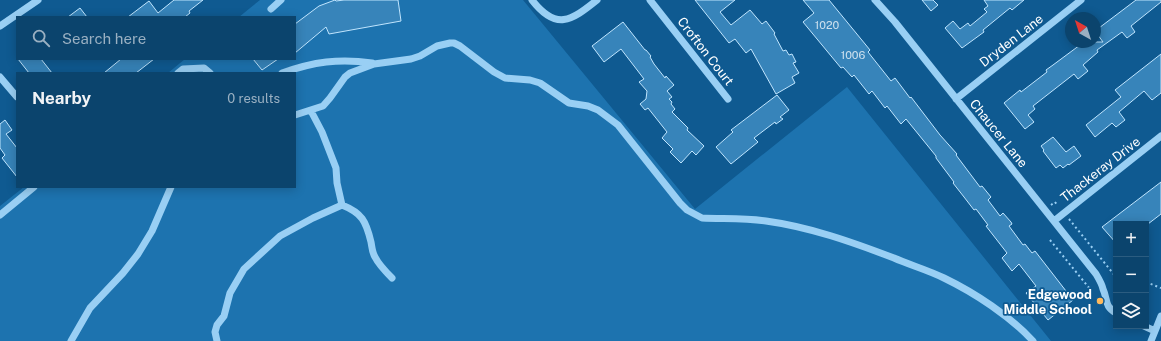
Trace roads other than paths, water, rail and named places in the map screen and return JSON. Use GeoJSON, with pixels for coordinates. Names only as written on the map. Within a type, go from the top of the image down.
{"type":"FeatureCollection","features":[{"type":"Feature","properties":{"kind":"street"},"geometry":{"type":"LineString","coordinates":[[0,26],[38,0]]}},
{"type":"Feature","properties":{"kind":"street"},"geometry":{"type":"LineString","coordinates":[[271,9],[281,0]]}},
{"type":"Feature","properties":{"kind":"street"},"geometry":{"type":"LineString","coordinates":[[532,0],[548,17],[562,20],[570,19],[580,14],[597,0]]}},
{"type":"Feature","properties":{"kind":"street","name":"Crofton Court"},"geometry":{"type":"LineString","coordinates":[[650,0],[728,99]]}},
{"type":"Feature","properties":{"kind":"street","name":"Chaucer Lane"},"geometry":{"type":"LineString","coordinates":[[875,0],[895,22],[1096,274],[1104,290],[1106,304],[1113,312]]}},
{"type":"Feature","properties":{"kind":"street","name":"Dryden Lane"},"geometry":{"type":"LineString","coordinates":[[956,99],[1080,0]]}},
{"type":"Feature","properties":{"kind":"street"},"geometry":{"type":"LineString","coordinates":[[285,72],[318,62],[331,61],[374,64],[411,59],[420,56],[444,43],[454,43],[494,72],[505,78],[530,80],[540,83],[569,103],[588,106],[598,110],[613,120],[623,130],[672,194],[687,210],[693,214],[702,218],[765,221],[801,228],[874,251],[944,278],[964,289],[1006,317],[1026,333],[1033,341]]}},
{"type":"Feature","properties":{"kind":"street"},"geometry":{"type":"LineString","coordinates":[[296,115],[323,106],[344,77],[350,73],[374,64]]}},
{"type":"Feature","properties":{"kind":"street"},"geometry":{"type":"LineString","coordinates":[[179,72],[183,69],[204,68],[209,72]]}},
{"type":"Feature","properties":{"kind":"street"},"geometry":{"type":"LineString","coordinates":[[0,77],[16,96]]}},
{"type":"Feature","properties":{"kind":"street"},"geometry":{"type":"LineString","coordinates":[[311,111],[322,132],[336,168],[337,183],[342,205]]}},
{"type":"Feature","properties":{"kind":"street","name":"Thackeray Drive"},"geometry":{"type":"LineString","coordinates":[[1054,221],[1161,136]]}},
{"type":"Feature","properties":{"kind":"street"},"geometry":{"type":"LineString","coordinates":[[0,215],[33,188]]}},
{"type":"Feature","properties":{"kind":"street"},"geometry":{"type":"LineString","coordinates":[[72,341],[90,308],[123,273],[138,254],[152,231],[171,188]]}},
{"type":"Feature","properties":{"kind":"street"},"geometry":{"type":"LineString","coordinates":[[217,341],[215,332],[217,325],[224,316],[230,293],[244,269],[280,236],[313,218],[342,205],[360,215],[366,226],[374,255],[380,265],[392,278]]}},
{"type":"Feature","properties":{"kind":"street"},"geometry":{"type":"LineString","coordinates":[[1150,341],[1161,316]]}},
{"type":"Feature","properties":{"kind":"street"},"geometry":{"type":"LineString","coordinates":[[1149,328],[1155,330]]}},
{"type":"Feature","properties":{"kind":"place","name":"Edgewood Middle School"},"geometry":{"type":"Point","coordinates":[1100,301]}}]}
